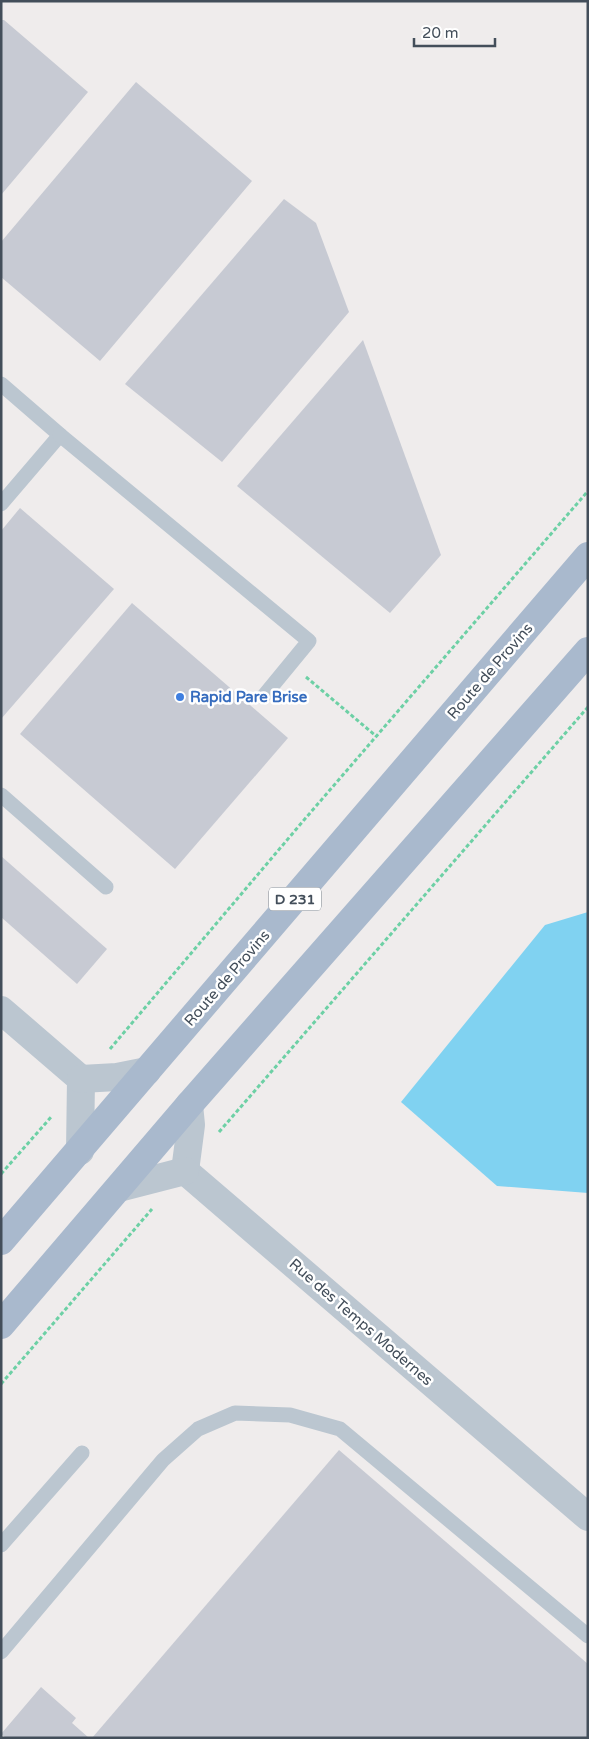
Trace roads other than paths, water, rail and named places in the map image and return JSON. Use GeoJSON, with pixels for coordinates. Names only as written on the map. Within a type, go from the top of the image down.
{"type":"FeatureCollection","features":[{"type":"Feature","properties":{"kind":"main road","name":"Route de Provins"},"geometry":{"type":"LineString","coordinates":[[1,1241],[588,556]]}},
{"type":"Feature","properties":{"kind":"main road"},"geometry":{"type":"LineString","coordinates":[[1,1325],[189,1105],[588,651]]}},
{"type":"Feature","properties":{"kind":"street"},"geometry":{"type":"LineString","coordinates":[[1,1010],[81,1079],[117,1077],[147,1072]]}},
{"type":"Feature","properties":{"kind":"street"},"geometry":{"type":"LineString","coordinates":[[80,1151],[81,1079]]}},
{"type":"Feature","properties":{"kind":"street"},"geometry":{"type":"LineString","coordinates":[[119,1188],[184,1171],[191,1124],[189,1105]]}},
{"type":"Feature","properties":{"kind":"street","name":"Rue des Temps Modernes"},"geometry":{"type":"LineString","coordinates":[[184,1171],[588,1517]]}},
{"type":"Feature","properties":{"kind":"lane"},"geometry":{"type":"LineString","coordinates":[[1,384],[309,641],[263,697]]}},
{"type":"Feature","properties":{"kind":"lane"},"geometry":{"type":"LineString","coordinates":[[1,504],[60,435]]}},
{"type":"Feature","properties":{"kind":"lane"},"geometry":{"type":"LineString","coordinates":[[1,794],[106,887]]}},
{"type":"Feature","properties":{"kind":"lane"},"geometry":{"type":"LineString","coordinates":[[1,1652],[163,1460],[198,1429],[235,1413],[290,1415],[340,1429],[588,1636]]}},
{"type":"Feature","properties":{"kind":"lane"},"geometry":{"type":"LineString","coordinates":[[1,1546],[82,1453]]}},
{"type":"Feature","properties":{"kind":"water"},"geometry":{"type":"Polygon","coordinates":[[[588,912],[588,1193],[497,1186],[401,1102],[545,925],[588,912]]]}},
{"type":"Feature","properties":{"kind":"place","name":"Rapid Pare Brise"},"geometry":{"type":"Point","coordinates":[180,697]}}]}
